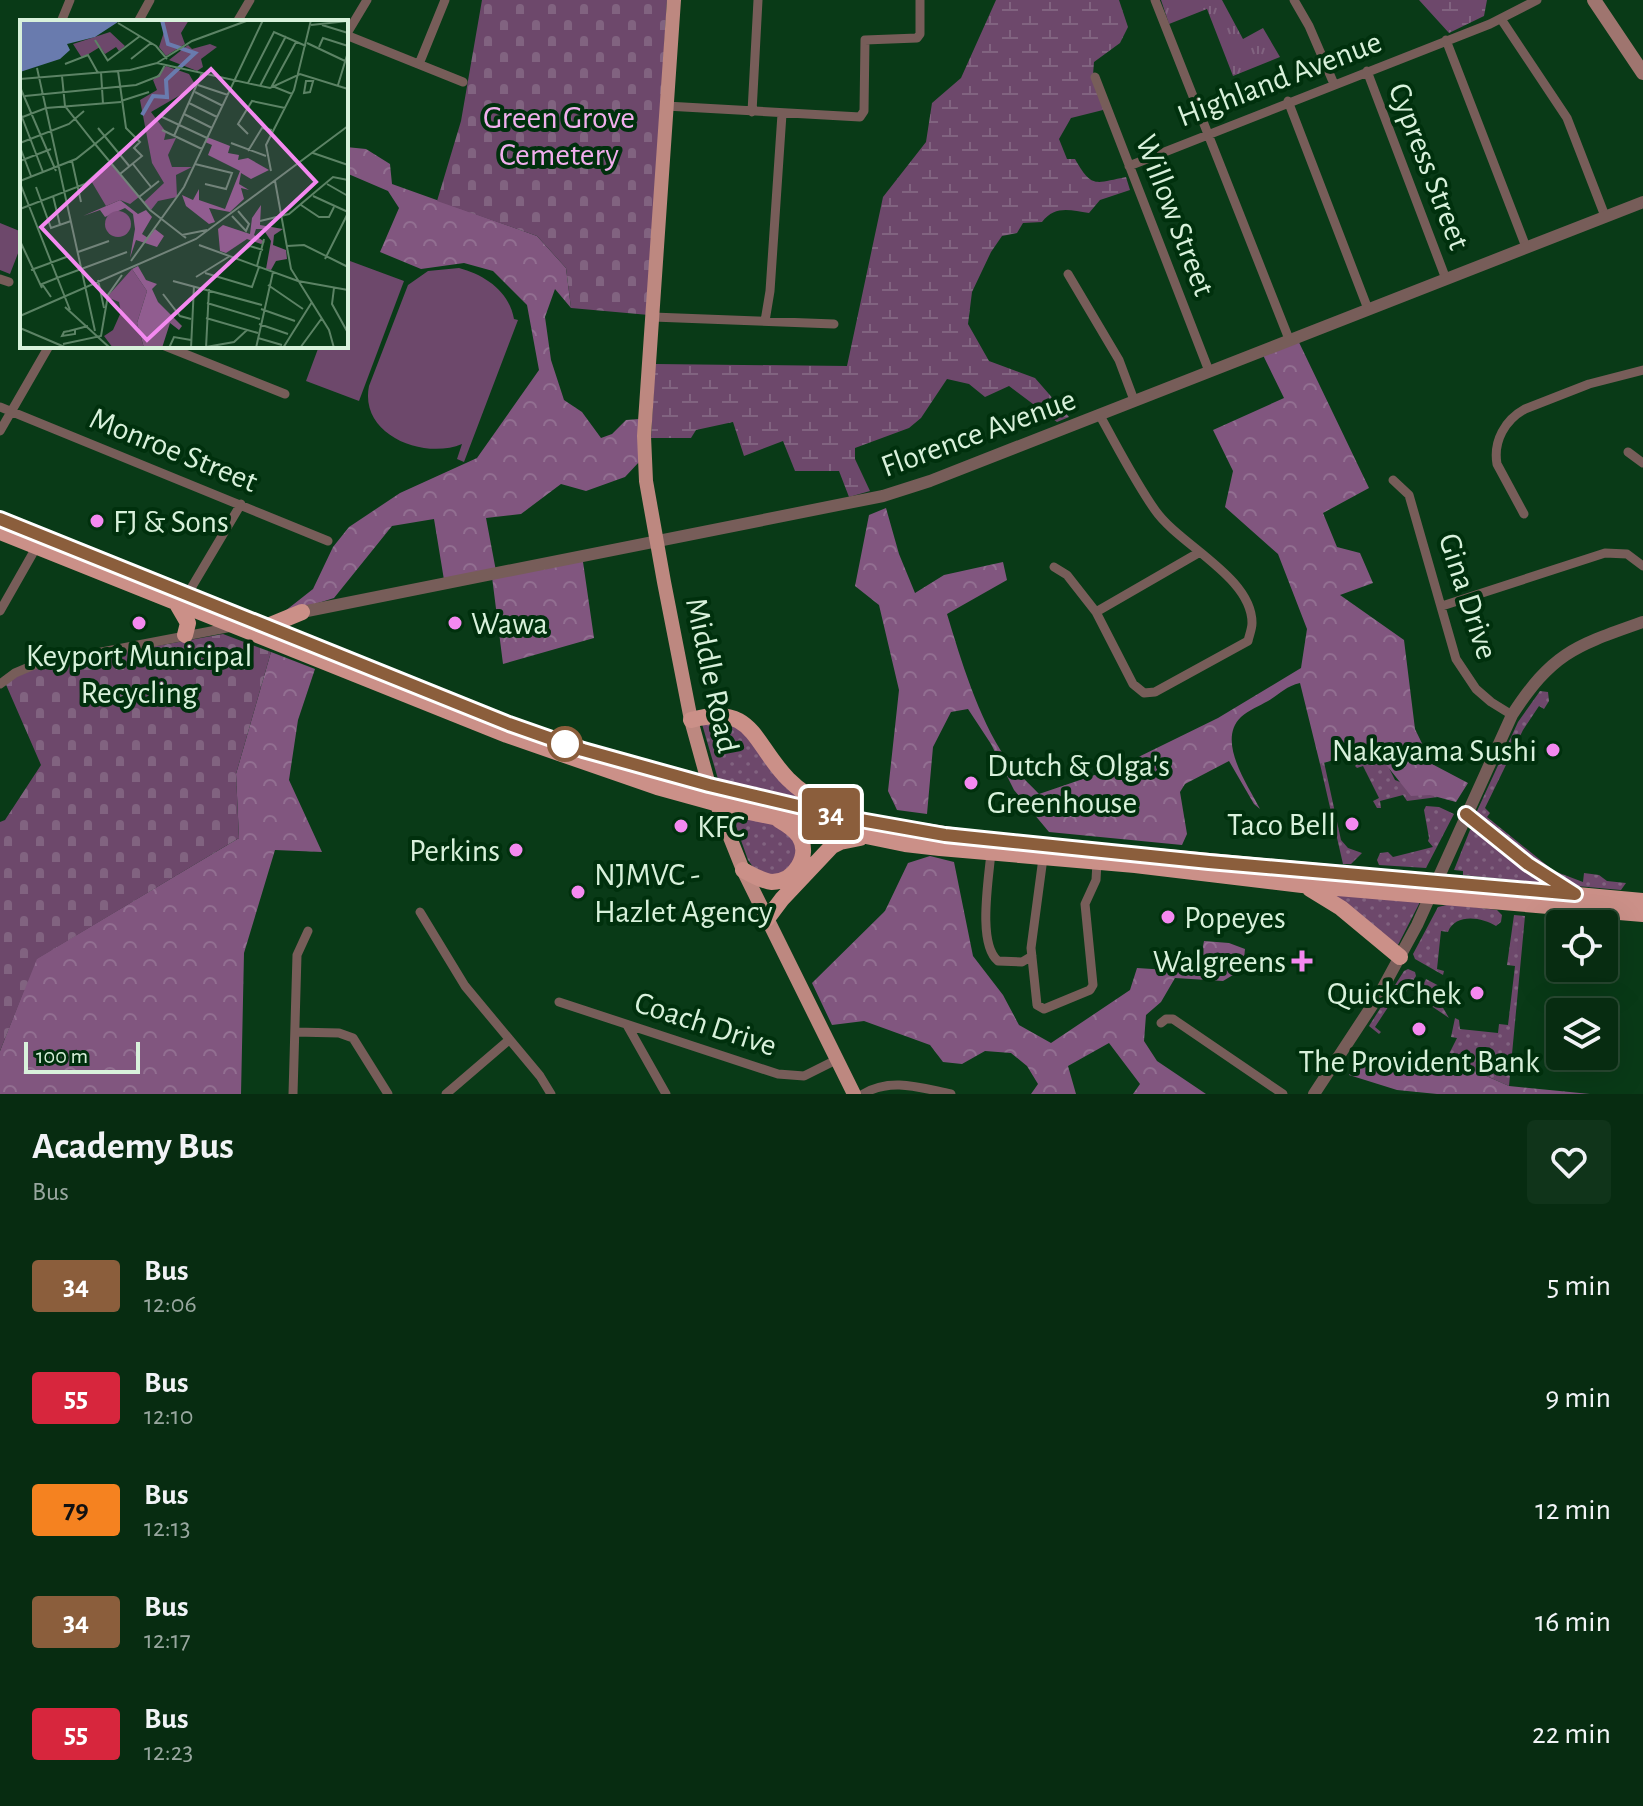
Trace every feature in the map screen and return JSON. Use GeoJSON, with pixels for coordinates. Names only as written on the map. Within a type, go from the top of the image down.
{"type":"FeatureCollection","features":[{"type":"Feature","properties":{"kind":"highway"},"geometry":{"type":"LineString","coordinates":[[0,519],[182,600],[234,627],[507,735],[717,805],[905,844],[1302,885],[1643,914]]}},
{"type":"Feature","properties":{"kind":"highway"},"geometry":{"type":"LineString","coordinates":[[0,532],[182,600],[268,626],[540,735],[709,785],[849,818],[945,835],[1025,844],[1643,901]]}},
{"type":"Feature","properties":{"kind":"highway"},"geometry":{"type":"LineString","coordinates":[[182,600],[188,623],[185,635]]}},
{"type":"Feature","properties":{"kind":"highway"},"geometry":{"type":"LineString","coordinates":[[268,626],[302,612]]}},
{"type":"Feature","properties":{"kind":"highway"},"geometry":{"type":"LineString","coordinates":[[302,612],[299,628],[305,641]]}},
{"type":"Feature","properties":{"kind":"highway"},"geometry":{"type":"LineString","coordinates":[[691,720],[718,714],[738,719],[749,728],[788,779],[809,797],[849,818]]}},
{"type":"Feature","properties":{"kind":"highway"},"geometry":{"type":"LineString","coordinates":[[1466,814],[1528,864],[1575,894]]}},
{"type":"Feature","properties":{"kind":"highway"},"geometry":{"type":"LineString","coordinates":[[743,870],[765,881],[778,881],[792,875],[801,863],[801,840],[795,831],[775,816]]}},
{"type":"Feature","properties":{"kind":"highway"},"geometry":{"type":"LineString","coordinates":[[767,919],[832,846],[870,837]]}},
{"type":"Feature","properties":{"kind":"highway"},"geometry":{"type":"LineString","coordinates":[[1302,885],[1341,908],[1400,957]]}},
{"type":"Feature","properties":{"kind":"main road","name":"Middle Road"},"geometry":{"type":"LineString","coordinates":[[674,0],[645,429],[646,481],[691,720],[709,785],[743,870],[854,1094]]}},
{"type":"Feature","properties":{"kind":"main road"},"geometry":{"type":"LineString","coordinates":[[1594,0],[1643,73]]}},
{"type":"Feature","properties":{"kind":"street"},"geometry":{"type":"LineString","coordinates":[[62,20],[70,0]]}},
{"type":"Feature","properties":{"kind":"street"},"geometry":{"type":"LineString","coordinates":[[139,20],[150,0]]}},
{"type":"Feature","properties":{"kind":"street"},"geometry":{"type":"LineString","coordinates":[[238,20],[250,0]]}},
{"type":"Feature","properties":{"kind":"street"},"geometry":{"type":"LineString","coordinates":[[348,32],[367,0]]}},
{"type":"Feature","properties":{"kind":"street"},"geometry":{"type":"LineString","coordinates":[[419,64],[445,0]]}},
{"type":"Feature","properties":{"kind":"street"},"geometry":{"type":"LineString","coordinates":[[752,112],[758,0]]}},
{"type":"Feature","properties":{"kind":"street"},"geometry":{"type":"LineString","coordinates":[[666,106],[860,117],[864,111],[865,40],[922,38],[920,0]]}},
{"type":"Feature","properties":{"kind":"street"},"geometry":{"type":"LineString","coordinates":[[1155,0],[1289,339]]}},
{"type":"Feature","properties":{"kind":"street"},"geometry":{"type":"LineString","coordinates":[[1294,0],[1334,84]]}},
{"type":"Feature","properties":{"kind":"street","name":"Highland Avenue"},"geometry":{"type":"LineString","coordinates":[[1129,166],[1501,19],[1537,0]]}},
{"type":"Feature","properties":{"kind":"street"},"geometry":{"type":"LineString","coordinates":[[1501,19],[1567,118],[1605,216]]}},
{"type":"Feature","properties":{"kind":"street"},"geometry":{"type":"LineString","coordinates":[[348,36],[463,82]]}},
{"type":"Feature","properties":{"kind":"street"},"geometry":{"type":"LineString","coordinates":[[1446,40],[1526,247]]}},
{"type":"Feature","properties":{"kind":"street","name":"Cypress Street"},"geometry":{"type":"LineString","coordinates":[[1367,71],[1446,279]]}},
{"type":"Feature","properties":{"kind":"street","name":"Willow Street"},"geometry":{"type":"LineString","coordinates":[[1095,77],[1209,371]]}},
{"type":"Feature","properties":{"kind":"street"},"geometry":{"type":"LineString","coordinates":[[1288,101],[1368,309]]}},
{"type":"Feature","properties":{"kind":"street"},"geometry":{"type":"LineString","coordinates":[[765,321],[770,291],[782,114]]}},
{"type":"Feature","properties":{"kind":"street","name":"Florence Avenue"},"geometry":{"type":"LineString","coordinates":[[302,612],[883,496],[930,481],[1643,202]]}},
{"type":"Feature","properties":{"kind":"street"},"geometry":{"type":"LineString","coordinates":[[1068,274],[1119,360],[1134,400]]}},
{"type":"Feature","properties":{"kind":"street"},"geometry":{"type":"LineString","coordinates":[[653,317],[834,324]]}},
{"type":"Feature","properties":{"kind":"street"},"geometry":{"type":"LineString","coordinates":[[0,431],[48,348]]}},
{"type":"Feature","properties":{"kind":"street"},"geometry":{"type":"LineString","coordinates":[[170,348],[285,394]]}},
{"type":"Feature","properties":{"kind":"street"},"geometry":{"type":"LineString","coordinates":[[1524,514],[1497,464],[1495,455],[1500,433],[1525,409],[1589,384],[1643,370]]}},
{"type":"Feature","properties":{"kind":"street","name":"Monroe Street"},"geometry":{"type":"LineString","coordinates":[[0,407],[328,541]]}},
{"type":"Feature","properties":{"kind":"street"},"geometry":{"type":"LineString","coordinates":[[1054,567],[1067,575],[1096,612],[1133,684],[1144,693],[1155,692],[1248,641],[1252,623],[1247,603],[1222,569],[1180,537],[1155,511],[1099,414]]}},
{"type":"Feature","properties":{"kind":"street"},"geometry":{"type":"LineString","coordinates":[[1628,452],[1643,463]]}},
{"type":"Feature","properties":{"kind":"street","name":"Gina Drive"},"geometry":{"type":"LineString","coordinates":[[1393,480],[1409,495],[1456,659],[1465,675],[1491,702],[1512,715]]}},
{"type":"Feature","properties":{"kind":"street"},"geometry":{"type":"LineString","coordinates":[[182,600],[241,504]]}},
{"type":"Feature","properties":{"kind":"street"},"geometry":{"type":"LineString","coordinates":[[0,611],[37,546]]}},
{"type":"Feature","properties":{"kind":"street"},"geometry":{"type":"LineString","coordinates":[[1096,612],[1200,552]]}},
{"type":"Feature","properties":{"kind":"street"},"geometry":{"type":"LineString","coordinates":[[1442,606],[1612,552],[1627,554],[1643,566]]}},
{"type":"Feature","properties":{"kind":"street"},"geometry":{"type":"LineString","coordinates":[[1314,1094],[1379,995],[1400,957],[1512,715],[1538,678],[1560,657],[1586,643],[1643,622]]}},
{"type":"Feature","properties":{"kind":"street"},"geometry":{"type":"LineString","coordinates":[[0,684],[34,665],[234,627]]}},
{"type":"Feature","properties":{"kind":"street"},"geometry":{"type":"LineString","coordinates":[[991,852],[988,948],[998,961],[1022,962],[1032,956]]}},
{"type":"Feature","properties":{"kind":"street"},"geometry":{"type":"LineString","coordinates":[[1043,858],[1032,956],[1037,1005],[1044,1009],[1092,988],[1085,904],[1096,880],[1097,862]]}},
{"type":"Feature","properties":{"kind":"street"},"geometry":{"type":"LineString","coordinates":[[420,912],[465,986],[540,1076],[551,1094]]}},
{"type":"Feature","properties":{"kind":"street"},"geometry":{"type":"LineString","coordinates":[[293,1094],[297,955],[308,931]]}},
{"type":"Feature","properties":{"kind":"street","name":"Coach Drive"},"geometry":{"type":"LineString","coordinates":[[559,1002],[787,1076],[808,1074],[836,1060]]}},
{"type":"Feature","properties":{"kind":"street"},"geometry":{"type":"LineString","coordinates":[[1161,1023],[1173,1019],[1283,1094]]}},
{"type":"Feature","properties":{"kind":"street"},"geometry":{"type":"LineString","coordinates":[[627,1025],[666,1094]]}},
{"type":"Feature","properties":{"kind":"street"},"geometry":{"type":"LineString","coordinates":[[295,1032],[339,1033],[353,1038],[388,1094]]}},
{"type":"Feature","properties":{"kind":"street"},"geometry":{"type":"LineString","coordinates":[[446,1094],[509,1040]]}},
{"type":"Feature","properties":{"kind":"street"},"geometry":{"type":"LineString","coordinates":[[863,1094],[873,1088],[897,1084],[951,1094]]}},
{"type":"Feature","properties":{"kind":"green space","name":"Green Grove Cemetery"},"geometry":{"type":"Polygon","coordinates":[[[482,0],[667,0],[649,315],[571,308],[566,268],[537,236],[437,201],[461,121],[482,0]]]}},
{"type":"Feature","properties":{"kind":"green space"},"geometry":{"type":"Polygon","coordinates":[[[996,0],[1119,0],[1128,27],[1120,43],[1094,62],[1093,75],[1107,109],[1071,118],[1059,139],[1067,159],[1075,159],[1090,179],[1101,182],[1126,177],[1130,190],[1100,200],[1089,213],[1058,211],[1042,222],[1023,223],[1017,233],[1002,236],[972,292],[968,324],[989,361],[1035,378],[1069,417],[1057,422],[1009,386],[985,397],[969,384],[947,379],[921,418],[909,428],[855,448],[855,459],[870,491],[849,497],[839,471],[795,471],[783,441],[744,456],[733,422],[696,430],[691,438],[651,438],[655,364],[847,366],[883,197],[926,142],[932,103],[961,78],[996,0]]]}},
{"type":"Feature","properties":{"kind":"green space"},"geometry":{"type":"Polygon","coordinates":[[[1161,0],[1222,0],[1243,39],[1263,28],[1280,57],[1233,76],[1207,9],[1169,24],[1161,0]]]}},
{"type":"Feature","properties":{"kind":"green space"},"geometry":{"type":"Polygon","coordinates":[[[1419,0],[1487,0],[1484,16],[1449,33],[1419,0]]]}},
{"type":"Feature","properties":{"kind":"green space"},"geometry":{"type":"Polygon","coordinates":[[[348,147],[366,149],[390,164],[392,184],[537,236],[566,268],[571,308],[555,289],[545,317],[551,360],[564,400],[582,412],[601,438],[612,434],[626,420],[639,419],[640,461],[625,477],[586,491],[561,484],[521,514],[486,518],[496,571],[582,555],[594,638],[503,664],[492,577],[444,580],[434,519],[392,526],[334,598],[280,615],[313,589],[333,547],[349,527],[400,493],[477,458],[539,370],[527,305],[493,271],[464,263],[421,269],[380,252],[399,208],[388,191],[348,174],[348,147]]]}},
{"type":"Feature","properties":{"kind":"green space"},"geometry":{"type":"Polygon","coordinates":[[[0,223],[20,231],[20,248],[10,274],[0,270],[0,223]]]}},
{"type":"Feature","properties":{"kind":"green space"},"geometry":{"type":"Polygon","coordinates":[[[350,261],[404,281],[359,401],[306,381],[318,348],[348,348],[350,261]]]}},
{"type":"Feature","properties":{"kind":"green space"},"geometry":{"type":"Polygon","coordinates":[[[459,268],[487,280],[501,292],[514,319],[518,320],[464,462],[457,459],[462,444],[430,449],[398,439],[384,430],[374,418],[369,403],[369,386],[408,285],[428,271],[459,268]]]}},
{"type":"Feature","properties":{"kind":"green space"},"geometry":{"type":"Polygon","coordinates":[[[1295,334],[1369,488],[1323,513],[1337,547],[1360,553],[1373,583],[1340,595],[1404,640],[1415,729],[1432,764],[1468,783],[1456,802],[1430,795],[1411,796],[1380,757],[1367,765],[1356,764],[1354,754],[1320,764],[1300,683],[1247,712],[1234,727],[1233,750],[1237,763],[1260,809],[1229,761],[1185,784],[1180,792],[1187,834],[1182,845],[1049,832],[1014,790],[991,744],[968,709],[951,712],[933,747],[927,814],[897,810],[888,791],[899,690],[879,605],[855,586],[869,515],[886,508],[899,554],[915,593],[944,575],[1003,562],[1007,580],[947,614],[971,688],[995,741],[1009,762],[1039,794],[1118,767],[1218,718],[1301,668],[1307,629],[1278,554],[1225,507],[1233,471],[1213,430],[1284,398],[1260,349],[1295,334]]]}},
{"type":"Feature","properties":{"kind":"green space"},"geometry":{"type":"Polygon","coordinates":[[[223,634],[271,652],[236,774],[239,838],[37,959],[0,1051],[0,822],[5,820],[41,765],[4,680],[17,671],[223,634]]]}},
{"type":"Feature","properties":{"kind":"green space"},"geometry":{"type":"Polygon","coordinates":[[[271,652],[315,669],[298,720],[289,780],[322,852],[275,850],[244,953],[241,1094],[0,1094],[0,1051],[36,959],[239,838],[236,774],[271,652]]]}},
{"type":"Feature","properties":{"kind":"green space"},"geometry":{"type":"Polygon","coordinates":[[[1540,691],[1548,692],[1549,701],[1544,709],[1539,706],[1523,730],[1485,808],[1490,813],[1487,817],[1554,871],[1583,882],[1584,873],[1599,875],[1607,881],[1626,883],[1621,890],[1564,882],[1478,816],[1477,811],[1518,722],[1540,691]]]}},
{"type":"Feature","properties":{"kind":"green space"},"geometry":{"type":"Polygon","coordinates":[[[736,721],[802,798],[718,779],[702,724],[736,721]]]}},
{"type":"Feature","properties":{"kind":"green space"},"geometry":{"type":"Polygon","coordinates":[[[1378,757],[1387,764],[1395,780],[1438,797],[1407,801],[1403,795],[1380,801],[1381,808],[1377,808],[1373,801],[1379,798],[1363,766],[1355,766],[1378,757]]]}},
{"type":"Feature","properties":{"kind":"green space"},"geometry":{"type":"Polygon","coordinates":[[[1324,762],[1341,840],[1348,848],[1362,853],[1351,864],[1343,864],[1320,764],[1324,762]]]}},
{"type":"Feature","properties":{"kind":"green space"},"geometry":{"type":"Polygon","coordinates":[[[1426,806],[1439,807],[1454,814],[1426,868],[1379,865],[1377,860],[1380,853],[1388,852],[1393,857],[1433,847],[1428,841],[1426,806]]]}},
{"type":"Feature","properties":{"kind":"green space"},"geometry":{"type":"Polygon","coordinates":[[[732,815],[777,824],[793,833],[798,860],[776,877],[756,871],[748,860],[732,815]]]}},
{"type":"Feature","properties":{"kind":"green space"},"geometry":{"type":"Polygon","coordinates":[[[1470,830],[1544,883],[1463,875],[1463,871],[1454,870],[1470,830]]]}},
{"type":"Feature","properties":{"kind":"green space"},"geometry":{"type":"Polygon","coordinates":[[[930,856],[954,862],[973,956],[1003,995],[1019,1025],[1051,1043],[1130,990],[1137,968],[1198,972],[1204,941],[1229,943],[1245,949],[1243,969],[1223,981],[1175,978],[1161,1002],[1146,1015],[1144,1041],[1157,1061],[1206,1094],[1133,1094],[1140,1084],[1109,1043],[1068,1066],[1076,1094],[1031,1094],[1038,1084],[1027,1066],[1011,1053],[985,1051],[962,1064],[943,1062],[930,1045],[864,1021],[832,1025],[812,983],[885,911],[908,863],[930,856]]]}},
{"type":"Feature","properties":{"kind":"green space"},"geometry":{"type":"Polygon","coordinates":[[[1332,894],[1420,902],[1398,945],[1332,894]]]}},
{"type":"Feature","properties":{"kind":"green space"},"geometry":{"type":"Polygon","coordinates":[[[1451,904],[1497,910],[1502,915],[1501,922],[1496,926],[1469,918],[1456,922],[1448,932],[1441,931],[1437,969],[1444,971],[1443,975],[1415,959],[1413,954],[1438,907],[1451,904]]]}},
{"type":"Feature","properties":{"kind":"green space"},"geometry":{"type":"Polygon","coordinates":[[[1514,915],[1525,916],[1509,1086],[1475,1071],[1436,1061],[1447,1058],[1457,1038],[1451,1037],[1455,1018],[1459,1020],[1460,1029],[1498,1033],[1499,1024],[1508,1025],[1515,966],[1507,965],[1514,915]]]}},
{"type":"Feature","properties":{"kind":"green space"},"geometry":{"type":"Polygon","coordinates":[[[1408,969],[1416,976],[1404,995],[1398,992],[1375,1027],[1381,1032],[1379,1034],[1369,1026],[1408,969]]]}},
{"type":"Feature","properties":{"kind":"green space"},"geometry":{"type":"Polygon","coordinates":[[[1426,979],[1443,988],[1443,991],[1436,991],[1434,1004],[1442,1006],[1449,1018],[1416,999],[1426,979]]]}},
{"type":"Feature","properties":{"kind":"green space"},"geometry":{"type":"Polygon","coordinates":[[[1364,1058],[1408,1076],[1436,1061],[1475,1071],[1509,1086],[1590,1094],[1437,1094],[1397,1090],[1349,1075],[1364,1058]]]}},
{"type":"Feature","properties":{"kind":"bus line","name":"34"},"geometry":{"type":"LineString","coordinates":[[0,519],[509,724],[583,750],[756,797],[945,835],[1575,894],[1547,878],[1466,814]]}},
{"type":"Feature","properties":{"kind":"place","name":"FJ & Sons"},"geometry":{"type":"Point","coordinates":[97,521]}},
{"type":"Feature","properties":{"kind":"place","name":"Keyport Municipal Recycling"},"geometry":{"type":"Point","coordinates":[139,623]}},
{"type":"Feature","properties":{"kind":"place","name":"Wawa"},"geometry":{"type":"Point","coordinates":[455,623]}},
{"type":"Feature","properties":{"kind":"place","name":"Nakayama Sushi"},"geometry":{"type":"Point","coordinates":[1553,750]}},
{"type":"Feature","properties":{"kind":"place","name":"Dutch & Olga's Greenhouse"},"geometry":{"type":"Point","coordinates":[971,783]}},
{"type":"Feature","properties":{"kind":"place","name":"Taco Bell"},"geometry":{"type":"Point","coordinates":[1352,824]}},
{"type":"Feature","properties":{"kind":"place","name":"KFC"},"geometry":{"type":"Point","coordinates":[681,826]}},
{"type":"Feature","properties":{"kind":"place","name":"Perkins"},"geometry":{"type":"Point","coordinates":[516,850]}},
{"type":"Feature","properties":{"kind":"place","name":"NJMVC - Hazlet Agency"},"geometry":{"type":"Point","coordinates":[578,892]}},
{"type":"Feature","properties":{"kind":"place","name":"Popeyes"},"geometry":{"type":"Point","coordinates":[1168,917]}},
{"type":"Feature","properties":{"kind":"place","name":"Walgreens"},"geometry":{"type":"Point","coordinates":[1302,961]}},
{"type":"Feature","properties":{"kind":"place","name":"QuickChek"},"geometry":{"type":"Point","coordinates":[1477,993]}},
{"type":"Feature","properties":{"kind":"place","name":"The Provident Bank"},"geometry":{"type":"Point","coordinates":[1419,1029]}}]}
